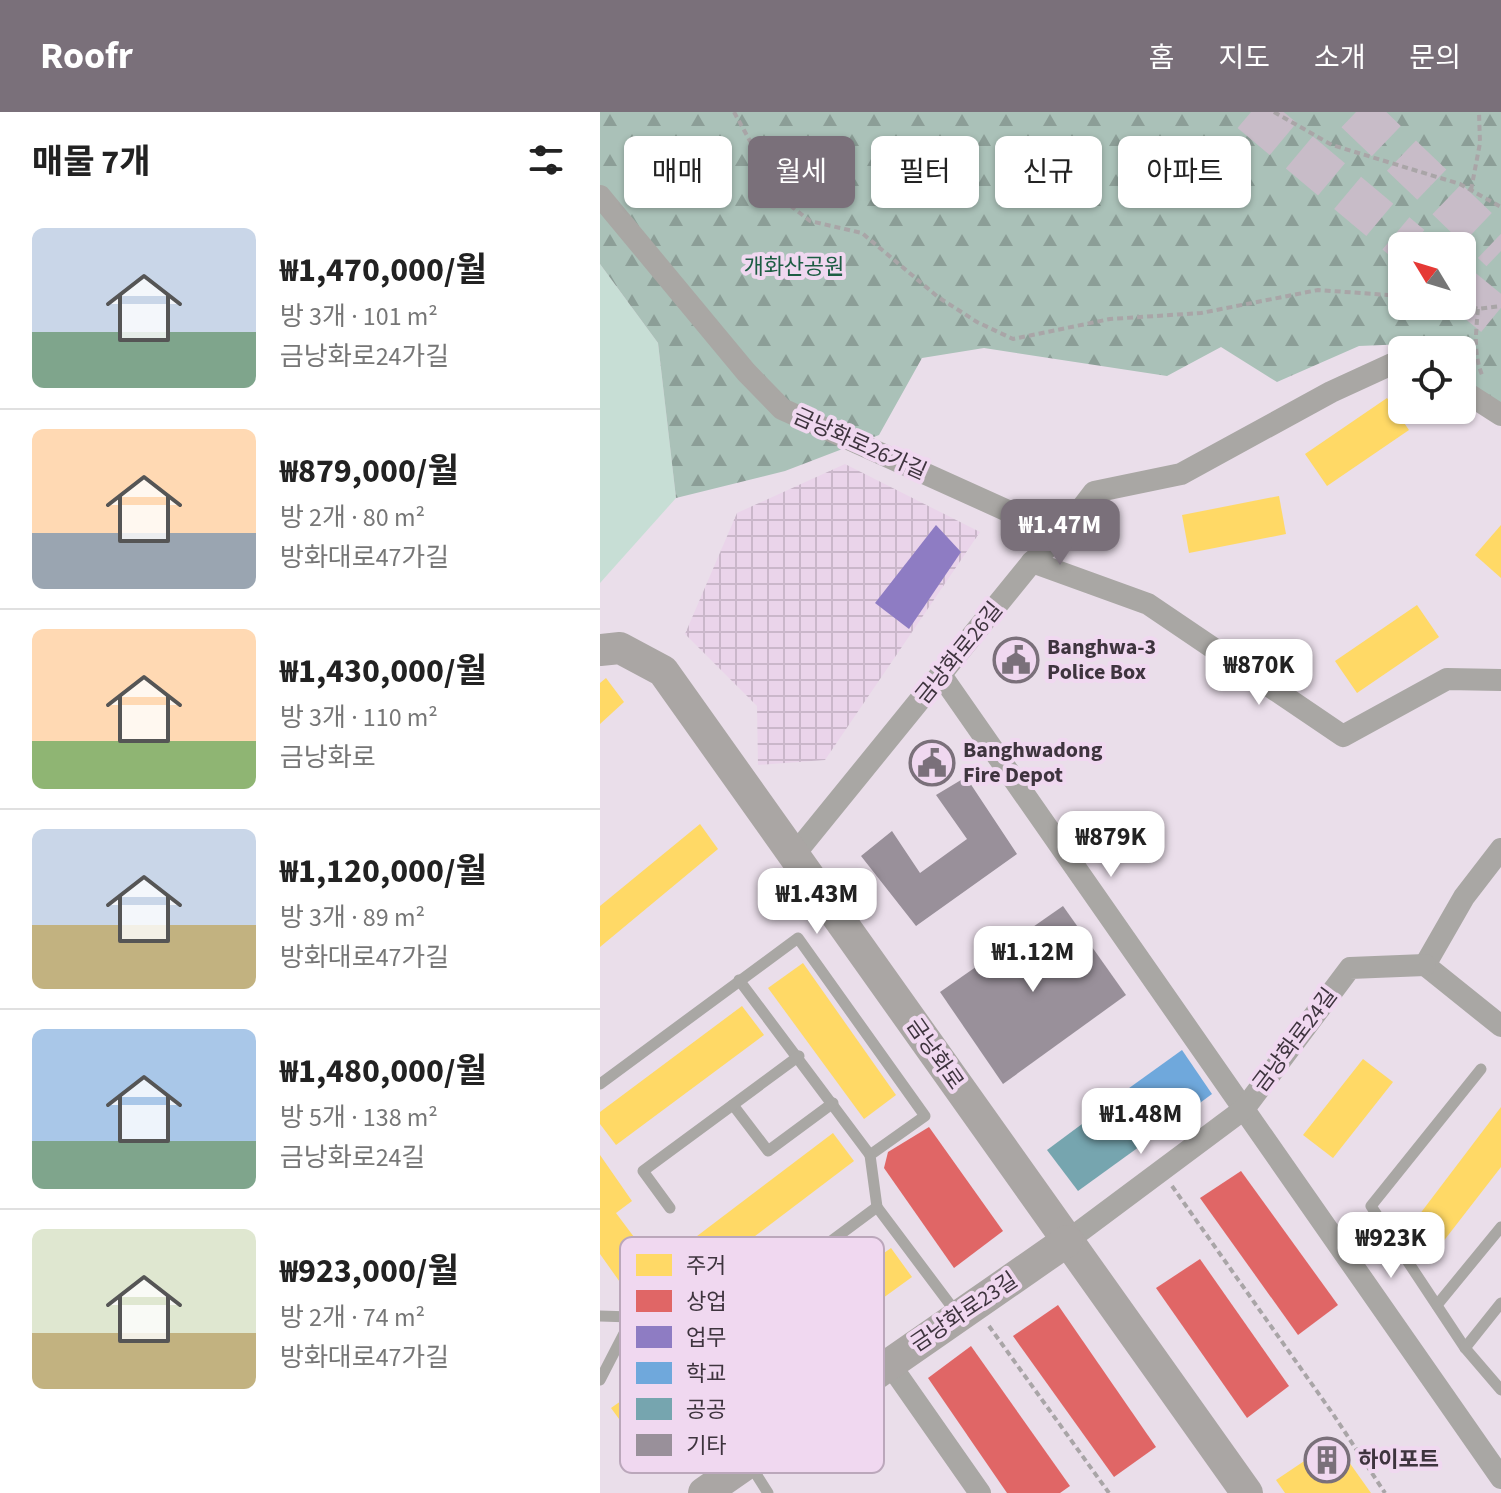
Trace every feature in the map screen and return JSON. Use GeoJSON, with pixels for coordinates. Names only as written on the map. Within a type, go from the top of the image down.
{"type":"FeatureCollection","features":[{"type":"Feature","properties":{"kind":"street","name":"금낭화로26가길"},"geometry":{"type":"LineString","coordinates":[[600,196],[746,372],[782,409],[1061,535]]}},
{"type":"Feature","properties":{"kind":"street","name":"금낭화로26길"},"geometry":{"type":"LineString","coordinates":[[794,855],[1032,562],[1061,535],[1094,492],[1181,474],[1331,392],[1388,366]]}},
{"type":"Feature","properties":{"kind":"street"},"geometry":{"type":"LineString","coordinates":[[1476,399],[1498,413]]}},
{"type":"Feature","properties":{"kind":"street"},"geometry":{"type":"LineString","coordinates":[[1032,562],[1148,604],[1343,736],[1447,679],[1501,679]]}},
{"type":"Feature","properties":{"kind":"street","name":"금낭화로"},"geometry":{"type":"LineString","coordinates":[[600,650],[620,648],[663,671],[1247,1493]]}},
{"type":"Feature","properties":{"kind":"street"},"geometry":{"type":"LineString","coordinates":[[941,675],[1501,1478]]}},
{"type":"Feature","properties":{"kind":"street"},"geometry":{"type":"LineString","coordinates":[[1501,849],[1464,897],[1425,965],[1501,1026]]}},
{"type":"Feature","properties":{"kind":"street","name":"금낭화로24길"},"geometry":{"type":"LineString","coordinates":[[1067,1241],[1244,1109],[1350,968],[1425,965]]}},
{"type":"Feature","properties":{"kind":"street","name":"금낭화로23길"},"geometry":{"type":"LineString","coordinates":[[884,1367],[1067,1241]]}},
{"type":"Feature","properties":{"kind":"street"},"geometry":{"type":"LineString","coordinates":[[889,1363],[980,1493]]}},
{"type":"Feature","properties":{"kind":"street","name":"금낭화로23길"},"geometry":{"type":"LineString","coordinates":[[704,1493],[732,1473]]}},
{"type":"Feature","properties":{"kind":"lane"},"geometry":{"type":"LineString","coordinates":[[600,1084],[798,938],[925,1116],[870,1155]]}},
{"type":"Feature","properties":{"kind":"lane"},"geometry":{"type":"LineString","coordinates":[[739,980],[799,1056],[870,1155],[877,1207],[966,1311]]}},
{"type":"Feature","properties":{"kind":"lane"},"geometry":{"type":"LineString","coordinates":[[670,1208],[643,1171],[799,1056]]}},
{"type":"Feature","properties":{"kind":"lane"},"geometry":{"type":"LineString","coordinates":[[1481,1069],[1371,1206],[1465,1348],[1501,1390]]}},
{"type":"Feature","properties":{"kind":"lane"},"geometry":{"type":"LineString","coordinates":[[733,1105],[768,1151],[833,1103]]}},
{"type":"Feature","properties":{"kind":"lane"},"geometry":{"type":"LineString","coordinates":[[837,1237],[877,1207]]}},
{"type":"Feature","properties":{"kind":"lane"},"geometry":{"type":"LineString","coordinates":[[1437,1305],[1501,1227]]}},
{"type":"Feature","properties":{"kind":"lane"},"geometry":{"type":"LineString","coordinates":[[1465,1348],[1501,1303]]}},
{"type":"Feature","properties":{"kind":"lane"},"geometry":{"type":"LineString","coordinates":[[600,1380],[620,1341]]}},
{"type":"Feature","properties":{"kind":"lane"},"geometry":{"type":"LineString","coordinates":[[755,1473],[768,1493]]}},
{"type":"Feature","properties":{"kind":"path"},"geometry":{"type":"LineString","coordinates":[[734,112],[782,199],[810,221],[862,233],[938,297],[977,322],[1013,339],[1110,319],[1201,313],[1318,290],[1388,295]]}},
{"type":"Feature","properties":{"kind":"path"},"geometry":{"type":"LineString","coordinates":[[1274,112],[1332,145],[1460,184],[1501,207]]}},
{"type":"Feature","properties":{"kind":"path"},"geometry":{"type":"LineString","coordinates":[[1471,190],[1480,143],[1479,112]]}},
{"type":"Feature","properties":{"kind":"path"},"geometry":{"type":"LineString","coordinates":[[1498,413],[1478,365],[1476,337],[1478,309],[1501,306]]}},
{"type":"Feature","properties":{"kind":"path"},"geometry":{"type":"LineString","coordinates":[[1161,1170],[1385,1493]]}},
{"type":"Feature","properties":{"kind":"path"},"geometry":{"type":"LineString","coordinates":[[966,1311],[1109,1493]]}},
{"type":"Feature","properties":{"kind":"shaded area"},"geometry":{"type":"Polygon","coordinates":[[[845,464],[980,532],[825,760],[758,765],[757,706],[685,634],[737,513],[845,464]]]}},
{"type":"Feature","properties":{"kind":"green space","name":"개화산공원"},"geometry":{"type":"Polygon","coordinates":[[[600,112],[1501,112],[1501,407],[1476,390],[1476,336],[1388,336],[1388,345],[1359,346],[1277,382],[1221,347],[1167,376],[984,348],[922,358],[879,435],[785,471],[676,498],[658,343],[600,264],[600,112]]]}},
{"type":"Feature","properties":{"kind":"green space"},"geometry":{"type":"Polygon","coordinates":[[[600,264],[658,343],[676,498],[600,583],[600,264]]]}},
{"type":"Feature","properties":{"kind":"building: 주거"},"geometry":{"type":"Polygon","coordinates":[[[1387,398],[1388,424],[1405,424],[1409,430],[1327,486],[1305,454],[1387,398]]]}},
{"type":"Feature","properties":{"kind":"building: 주거"},"geometry":{"type":"Polygon","coordinates":[[[1279,496],[1286,534],[1189,553],[1182,515],[1279,496]]]}},
{"type":"Feature","properties":{"kind":"building: 주거"},"geometry":{"type":"Polygon","coordinates":[[[1501,525],[1501,578],[1475,555],[1501,525]]]}},
{"type":"Feature","properties":{"kind":"building: 주거"},"geometry":{"type":"Polygon","coordinates":[[[1417,605],[1439,637],[1357,693],[1335,661],[1417,605]]]}},
{"type":"Feature","properties":{"kind":"building: 주거"},"geometry":{"type":"Polygon","coordinates":[[[606,678],[624,702],[600,724],[600,683],[606,678]]]}},
{"type":"Feature","properties":{"kind":"building: 주거"},"geometry":{"type":"Polygon","coordinates":[[[700,824],[718,849],[600,947],[600,906],[700,824]]]}},
{"type":"Feature","properties":{"kind":"building: 주거"},"geometry":{"type":"Polygon","coordinates":[[[803,963],[896,1095],[864,1119],[768,988],[803,963]]]}},
{"type":"Feature","properties":{"kind":"building: 주거"},"geometry":{"type":"Polygon","coordinates":[[[742,1006],[764,1035],[616,1145],[600,1124],[600,1112],[742,1006]]]}},
{"type":"Feature","properties":{"kind":"building: 주거"},"geometry":{"type":"Polygon","coordinates":[[[1363,1059],[1393,1082],[1333,1158],[1303,1135],[1363,1059]]]}},
{"type":"Feature","properties":{"kind":"building: 주거"},"geometry":{"type":"Polygon","coordinates":[[[1501,1107],[1501,1167],[1439,1247],[1410,1227],[1501,1107]]]}},
{"type":"Feature","properties":{"kind":"building: 주거"},"geometry":{"type":"Polygon","coordinates":[[[833,1133],[854,1161],[754,1237],[696,1237],[833,1133]]]}},
{"type":"Feature","properties":{"kind":"building: 주거"},"geometry":{"type":"Polygon","coordinates":[[[600,1155],[632,1201],[616,1213],[634,1237],[620,1237],[620,1282],[600,1254],[600,1155]]]}},
{"type":"Feature","properties":{"kind":"building: 주거"},"geometry":{"type":"Polygon","coordinates":[[[891,1248],[912,1277],[884,1297],[884,1253],[891,1248]]]}},
{"type":"Feature","properties":{"kind":"building: 주거"},"geometry":{"type":"Polygon","coordinates":[[[620,1402],[620,1420],[611,1408],[620,1402]]]}},
{"type":"Feature","properties":{"kind":"building: 주거","name":"하이포트"},"geometry":{"type":"Polygon","coordinates":[[[1334,1441],[1371,1493],[1285,1493],[1276,1480],[1334,1441]]]}},
{"type":"Feature","properties":{"kind":"building: 상업"},"geometry":{"type":"Polygon","coordinates":[[[929,1127],[1003,1231],[954,1268],[884,1168],[888,1152],[929,1127]]]}},
{"type":"Feature","properties":{"kind":"building: 상업"},"geometry":{"type":"Polygon","coordinates":[[[1241,1171],[1338,1305],[1298,1335],[1200,1198],[1241,1171]]]}},
{"type":"Feature","properties":{"kind":"building: 상업"},"geometry":{"type":"Polygon","coordinates":[[[1200,1259],[1289,1386],[1247,1418],[1156,1288],[1200,1259]]]}},
{"type":"Feature","properties":{"kind":"building: 상업"},"geometry":{"type":"Polygon","coordinates":[[[1058,1305],[1156,1447],[1114,1477],[1013,1336],[1058,1305]]]}},
{"type":"Feature","properties":{"kind":"building: 상업"},"geometry":{"type":"Polygon","coordinates":[[[971,1346],[1070,1486],[1060,1493],[1007,1493],[928,1378],[971,1346]]]}},
{"type":"Feature","properties":{"kind":"building: 업무"},"geometry":{"type":"Polygon","coordinates":[[[936,525],[961,552],[909,629],[875,603],[936,525]]]}},
{"type":"Feature","properties":{"kind":"building: 학교"},"geometry":{"type":"Polygon","coordinates":[[[1182,1050],[1212,1094],[1151,1139],[1118,1096],[1182,1050]]]}},
{"type":"Feature","properties":{"kind":"building: 공공"},"geometry":{"type":"Polygon","coordinates":[[[1113,1101],[1143,1144],[1078,1191],[1047,1150],[1113,1101]]]}},
{"type":"Feature","properties":{"kind":"building: 기타"},"geometry":{"type":"Polygon","coordinates":[[[966,777],[1017,854],[916,926],[861,856],[892,831],[920,873],[967,839],[936,795],[966,777]]]}},
{"type":"Feature","properties":{"kind":"building: 기타"},"geometry":{"type":"Polygon","coordinates":[[[1063,906],[1126,995],[1003,1084],[940,992],[1063,906]]]}},
{"type":"Feature","properties":{"kind":"tunnel"},"geometry":{"type":"LineString","coordinates":[[1251,112],[1394,232]]}},
{"type":"Feature","properties":{"kind":"tunnel"},"geometry":{"type":"LineString","coordinates":[[1356,112],[1501,251]]}},
{"type":"Feature","properties":{"kind":"tunnel"},"geometry":{"type":"LineString","coordinates":[[1476,300],[1501,321]]}},
{"type":"Feature","properties":{"kind":"place","name":"Banghwa-3 Police Box"},"geometry":{"type":"Point","coordinates":[1016,660]}},
{"type":"Feature","properties":{"kind":"place","name":"Banghwadong Fire Depot"},"geometry":{"type":"Point","coordinates":[932,763]}},
{"type":"Feature","properties":{"kind":"place","name":"하이포트"},"geometry":{"type":"Point","coordinates":[1327,1460]}}]}
